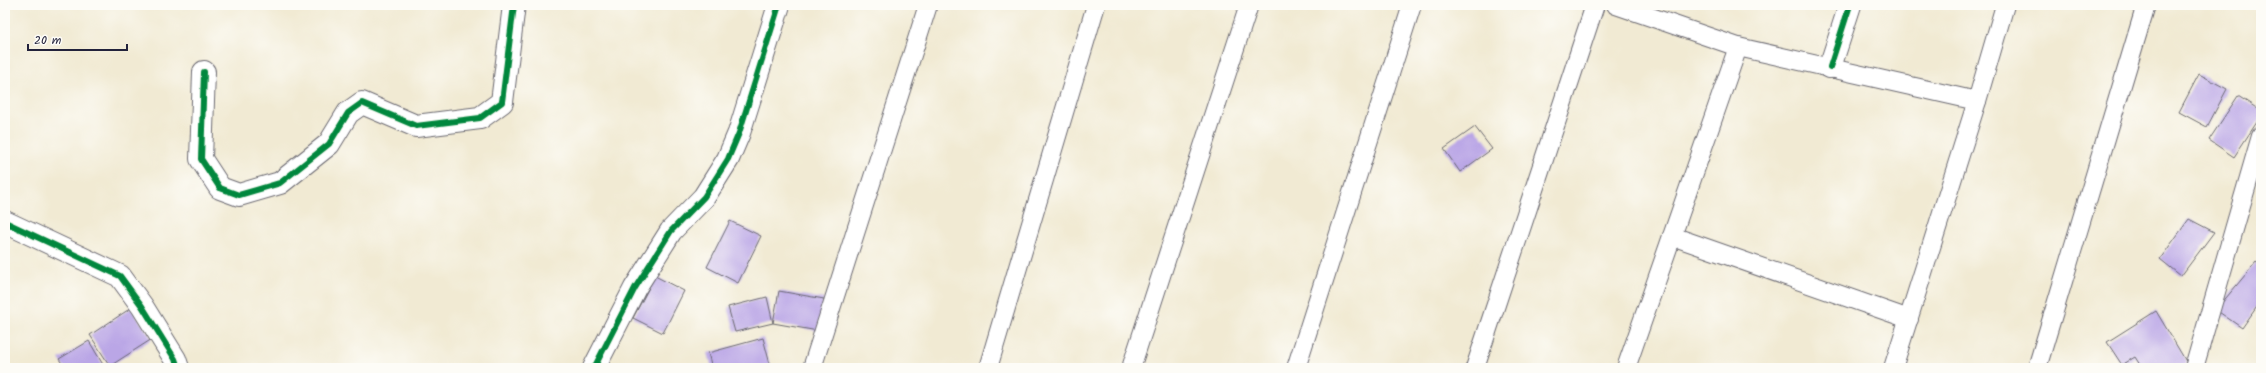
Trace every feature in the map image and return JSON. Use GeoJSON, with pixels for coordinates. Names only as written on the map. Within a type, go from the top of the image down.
{"type":"FeatureCollection","features":[{"type":"Feature","properties":{"kind":"street"},"geometry":{"type":"LineString","coordinates":[[204,72],[201,159],[220,188],[238,195],[280,184],[329,144],[348,113],[362,103],[416,126],[480,118],[502,102],[514,5]]}},
{"type":"Feature","properties":{"kind":"street"},"geometry":{"type":"LineString","coordinates":[[594,368],[635,288],[671,232],[704,197],[728,159],[739,133],[779,5]]}},
{"type":"Feature","properties":{"kind":"street"},"geometry":{"type":"LineString","coordinates":[[1830,67],[1850,5]]}},
{"type":"Feature","properties":{"kind":"street"},"geometry":{"type":"LineString","coordinates":[[5,222],[120,276],[142,306],[175,359],[178,368]]}},
{"type":"Feature","properties":{"kind":"lane"},"geometry":{"type":"LineString","coordinates":[[812,368],[928,5]]}},
{"type":"Feature","properties":{"kind":"lane"},"geometry":{"type":"LineString","coordinates":[[988,368],[1096,5]]}},
{"type":"Feature","properties":{"kind":"lane"},"geometry":{"type":"LineString","coordinates":[[1131,368],[1249,5]]}},
{"type":"Feature","properties":{"kind":"lane"},"geometry":{"type":"LineString","coordinates":[[1296,368],[1412,5]]}},
{"type":"Feature","properties":{"kind":"lane"},"geometry":{"type":"LineString","coordinates":[[1475,368],[1595,5]]}},
{"type":"Feature","properties":{"kind":"lane"},"geometry":{"type":"LineString","coordinates":[[1616,5],[1738,47],[1977,101]]}},
{"type":"Feature","properties":{"kind":"lane"},"geometry":{"type":"LineString","coordinates":[[1893,368],[1977,101],[2005,5]]}},
{"type":"Feature","properties":{"kind":"lane"},"geometry":{"type":"LineString","coordinates":[[2037,368],[2146,5]]}},
{"type":"Feature","properties":{"kind":"lane"},"geometry":{"type":"LineString","coordinates":[[1626,368],[1738,47]]}},
{"type":"Feature","properties":{"kind":"lane"},"geometry":{"type":"LineString","coordinates":[[2194,368],[2261,136]]}},
{"type":"Feature","properties":{"kind":"lane"},"geometry":{"type":"LineString","coordinates":[[1672,236],[1909,319]]}},
{"type":"Feature","properties":{"kind":"building"},"geometry":{"type":"Polygon","coordinates":[[[2199,74],[2227,89],[2207,127],[2179,112],[2199,74]]]}},
{"type":"Feature","properties":{"kind":"building"},"geometry":{"type":"Polygon","coordinates":[[[2238,96],[2261,111],[2261,116],[2234,157],[2209,140],[2238,96]]]}},
{"type":"Feature","properties":{"kind":"building"},"geometry":{"type":"Polygon","coordinates":[[[1475,127],[1492,149],[1460,172],[1444,149],[1475,127]]]}},
{"type":"Feature","properties":{"kind":"building"},"geometry":{"type":"Polygon","coordinates":[[[2189,219],[2214,232],[2181,276],[2160,259],[2189,219]]]}},
{"type":"Feature","properties":{"kind":"building"},"geometry":{"type":"Polygon","coordinates":[[[730,221],[761,236],[738,283],[707,267],[730,221]]]}},
{"type":"Feature","properties":{"kind":"building"},"geometry":{"type":"Polygon","coordinates":[[[2256,262],[2261,266],[2261,301],[2242,328],[2216,310],[2256,262]]]}},
{"type":"Feature","properties":{"kind":"building"},"geometry":{"type":"Polygon","coordinates":[[[655,276],[684,291],[663,333],[633,318],[655,276]]]}},
{"type":"Feature","properties":{"kind":"building"},"geometry":{"type":"Polygon","coordinates":[[[779,291],[824,299],[818,331],[773,323],[779,291]]]}},
{"type":"Feature","properties":{"kind":"building"},"geometry":{"type":"Polygon","coordinates":[[[767,297],[773,323],[735,332],[728,307],[767,297]]]}},
{"type":"Feature","properties":{"kind":"building"},"geometry":{"type":"Polygon","coordinates":[[[131,308],[152,339],[110,366],[90,335],[131,308]]]}},
{"type":"Feature","properties":{"kind":"building"},"geometry":{"type":"Polygon","coordinates":[[[2156,311],[2187,363],[2179,368],[2142,368],[2135,357],[2122,365],[2107,342],[2156,311]]]}},
{"type":"Feature","properties":{"kind":"building"},"geometry":{"type":"Polygon","coordinates":[[[763,338],[771,368],[712,368],[708,353],[763,338]]]}},
{"type":"Feature","properties":{"kind":"building"},"geometry":{"type":"Polygon","coordinates":[[[89,341],[105,368],[65,368],[59,359],[89,341]]]}},
{"type":"Feature","properties":{"kind":"cycle path"},"geometry":{"type":"LineString","coordinates":[[204,72],[201,159],[220,188],[239,195],[280,183],[329,144],[348,113],[362,103],[416,126],[480,118],[502,102],[514,5]]}},
{"type":"Feature","properties":{"kind":"cycle path"},"geometry":{"type":"LineString","coordinates":[[594,368],[635,288],[671,231],[704,197],[728,159],[739,133],[779,5]]}},
{"type":"Feature","properties":{"kind":"cycle path"},"geometry":{"type":"LineString","coordinates":[[1830,67],[1850,5]]}},
{"type":"Feature","properties":{"kind":"cycle path"},"geometry":{"type":"LineString","coordinates":[[5,222],[120,276],[142,306],[175,359],[178,368]]}}]}
